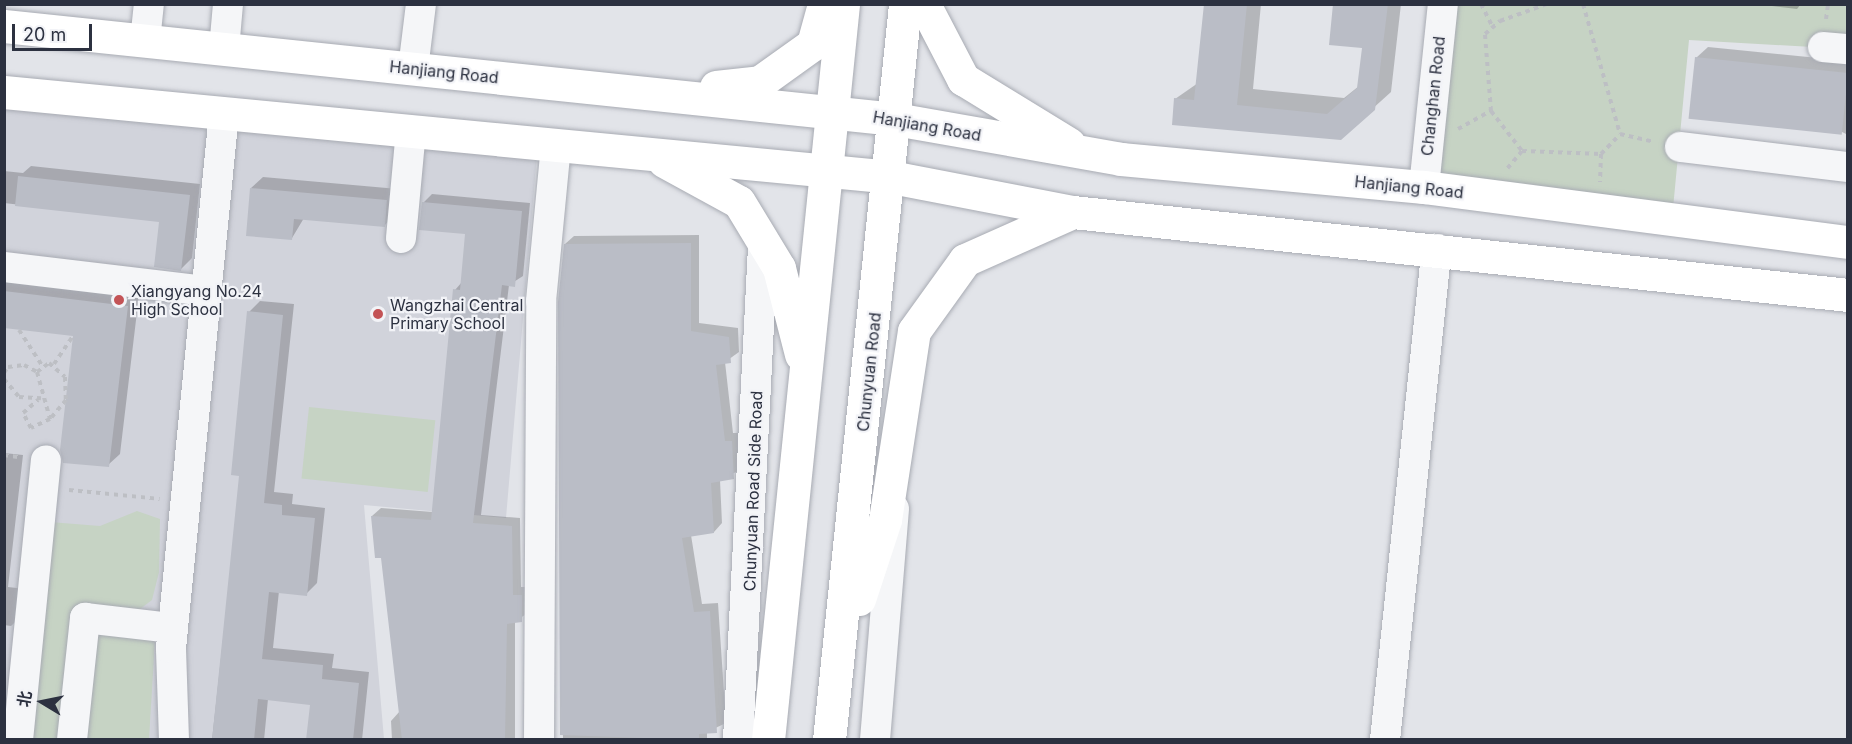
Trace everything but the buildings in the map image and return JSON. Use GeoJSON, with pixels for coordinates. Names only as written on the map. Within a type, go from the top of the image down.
{"type":"FeatureCollection","features":[{"type":"Feature","properties":{"kind":"main road"},"geometry":{"type":"LineString","coordinates":[[653,94],[760,82],[813,44],[824,4]]}},
{"type":"Feature","properties":{"kind":"main road"},"geometry":{"type":"LineString","coordinates":[[768,740],[828,171],[843,4]]}},
{"type":"Feature","properties":{"kind":"main road","name":"Chunyuan Road"},"geometry":{"type":"LineString","coordinates":[[829,740],[891,177],[905,4]]}},
{"type":"Feature","properties":{"kind":"main road"},"geometry":{"type":"LineString","coordinates":[[924,4],[963,79],[1086,155]]}},
{"type":"Feature","properties":{"kind":"main road","name":"Hanjiang Road"},"geometry":{"type":"LineString","coordinates":[[4,26],[895,119],[1086,155],[1424,187],[1848,242]]}},
{"type":"Feature","properties":{"kind":"main road"},"geometry":{"type":"LineString","coordinates":[[4,92],[891,177],[1073,212],[1437,249],[1848,295]]}},
{"type":"Feature","properties":{"kind":"main road"},"geometry":{"type":"LineString","coordinates":[[652,154],[739,202],[779,268],[806,375]]}},
{"type":"Feature","properties":{"kind":"main road"},"geometry":{"type":"LineString","coordinates":[[838,660],[885,520],[914,331],[966,260],[1073,212]]}},
{"type":"Feature","properties":{"kind":"street"},"geometry":{"type":"LineString","coordinates":[[145,41],[148,4]]}},
{"type":"Feature","properties":{"kind":"street"},"geometry":{"type":"LineString","coordinates":[[224,49],[228,4]]}},
{"type":"Feature","properties":{"kind":"street"},"geometry":{"type":"LineString","coordinates":[[413,69],[421,4]]}},
{"type":"Feature","properties":{"kind":"street","name":"Changhan Road"},"geometry":{"type":"LineString","coordinates":[[1424,187],[1443,4]]}},
{"type":"Feature","properties":{"kind":"street"},"geometry":{"type":"LineString","coordinates":[[174,740],[172,628],[224,113]]}},
{"type":"Feature","properties":{"kind":"street"},"geometry":{"type":"LineString","coordinates":[[401,238],[411,131]]}},
{"type":"Feature","properties":{"kind":"street"},"geometry":{"type":"LineString","coordinates":[[539,740],[541,301],[556,145]]}},
{"type":"Feature","properties":{"kind":"street"},"geometry":{"type":"LineString","coordinates":[[1680,147],[1848,167]]}},
{"type":"Feature","properties":{"kind":"street","name":"Chunyuan Road Side Road"},"geometry":{"type":"LineString","coordinates":[[738,740],[763,242]]}},
{"type":"Feature","properties":{"kind":"street"},"geometry":{"type":"LineString","coordinates":[[1385,740],[1437,249]]}},
{"type":"Feature","properties":{"kind":"street"},"geometry":{"type":"LineString","coordinates":[[4,267],[206,291]]}},
{"type":"Feature","properties":{"kind":"street"},"geometry":{"type":"LineString","coordinates":[[875,740],[890,608],[897,438]]}},
{"type":"Feature","properties":{"kind":"street"},"geometry":{"type":"LineString","coordinates":[[18,740],[46,460]]}},
{"type":"Feature","properties":{"kind":"street"},"geometry":{"type":"LineString","coordinates":[[72,740],[85,618],[172,628]]}},
{"type":"Feature","properties":{"kind":"path"},"geometry":{"type":"LineString","coordinates":[[1481,4],[1491,26],[1483,47],[1491,111],[1522,151]]}},
{"type":"Feature","properties":{"kind":"path"},"geometry":{"type":"LineString","coordinates":[[1491,26],[1547,4]]}},
{"type":"Feature","properties":{"kind":"path"},"geometry":{"type":"LineString","coordinates":[[1583,4],[1620,134]]}},
{"type":"Feature","properties":{"kind":"path"},"geometry":{"type":"LineString","coordinates":[[1428,146],[1491,111]]}},
{"type":"Feature","properties":{"kind":"path"},"geometry":{"type":"LineString","coordinates":[[1620,134],[1680,147]]}},
{"type":"Feature","properties":{"kind":"path"},"geometry":{"type":"LineString","coordinates":[[1598,210],[1601,154],[1620,134]]}},
{"type":"Feature","properties":{"kind":"path"},"geometry":{"type":"LineString","coordinates":[[1522,151],[1601,154]]}},
{"type":"Feature","properties":{"kind":"path"},"geometry":{"type":"LineString","coordinates":[[1485,195],[1522,151]]}},
{"type":"Feature","properties":{"kind":"path"},"geometry":{"type":"LineString","coordinates":[[19,330],[43,367]]}},
{"type":"Feature","properties":{"kind":"path"},"geometry":{"type":"LineString","coordinates":[[37,372],[43,367],[54,364],[73,336]]}},
{"type":"Feature","properties":{"kind":"path"},"geometry":{"type":"LineString","coordinates":[[4,373],[8,367],[24,364],[37,372],[41,398],[50,419]]}},
{"type":"Feature","properties":{"kind":"path"},"geometry":{"type":"LineString","coordinates":[[41,398],[27,407],[25,422],[39,427],[50,419],[66,400],[65,377],[54,364]]}},
{"type":"Feature","properties":{"kind":"path"},"geometry":{"type":"LineString","coordinates":[[4,379],[19,398],[41,398]]}},
{"type":"Feature","properties":{"kind":"path"},"geometry":{"type":"LineString","coordinates":[[4,455],[58,462],[56,488],[184,501]]}},
{"type":"Feature","properties":{"kind":"shaded area","name":"Xiangyang No.24 High School"},"geometry":{"type":"Polygon","coordinates":[[[4,92],[538,143],[506,518],[364,505],[384,739],[5,739],[4,92]]]}},
{"type":"Feature","properties":{"kind":"green space"},"geometry":{"type":"Polygon","coordinates":[[[1443,5],[1847,5],[1847,49],[1689,40],[1672,219],[1424,187],[1443,5]]]}},
{"type":"Feature","properties":{"kind":"green space"},"geometry":{"type":"Polygon","coordinates":[[[309,407],[435,420],[428,492],[301,479],[309,407]]]}},
{"type":"Feature","properties":{"kind":"green space"},"geometry":{"type":"Polygon","coordinates":[[[137,511],[160,519],[159,572],[152,600],[140,609],[84,607],[59,739],[24,740],[50,522],[100,526],[137,511]]]}},
{"type":"Feature","properties":{"kind":"green space"},"geometry":{"type":"Polygon","coordinates":[[[100,632],[155,640],[149,739],[80,740],[89,648],[100,632]]]}},
{"type":"Feature","properties":{"kind":"place","name":"Xiangyang No.24 High School"},"geometry":{"type":"Point","coordinates":[119,300]}},
{"type":"Feature","properties":{"kind":"place","name":"Wangzhai Central Primary School"},"geometry":{"type":"Point","coordinates":[378,314]}}]}
